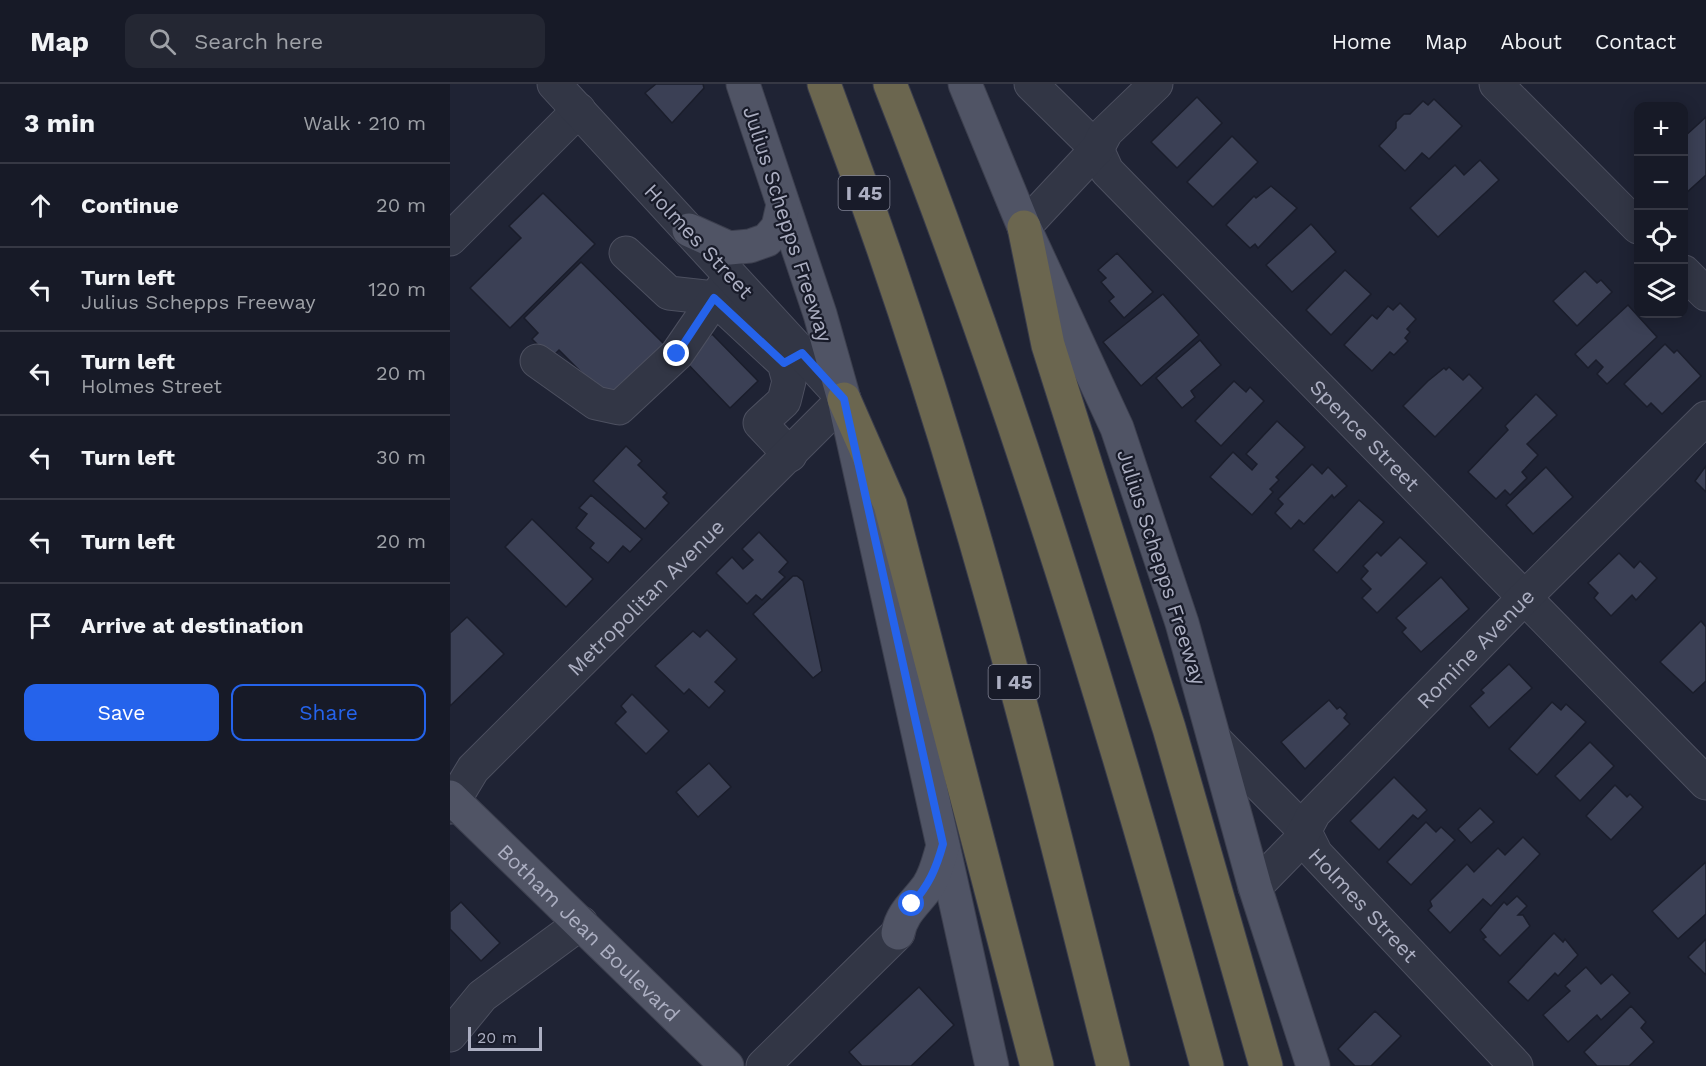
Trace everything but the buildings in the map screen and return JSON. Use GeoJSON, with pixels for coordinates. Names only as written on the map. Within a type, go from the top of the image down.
{"type":"FeatureCollection","features":[{"type":"Feature","properties":{"kind":"highway","name":"I 45"},"geometry":{"type":"LineString","coordinates":[[824,84],[907,317],[962,495],[1010,666],[1113,1066]]}},
{"type":"Feature","properties":{"kind":"highway"},"geometry":{"type":"LineString","coordinates":[[890,84],[950,239],[1012,417],[1096,685],[1207,1066]]}},
{"type":"Feature","properties":{"kind":"highway"},"geometry":{"type":"LineString","coordinates":[[1024,227],[1048,345],[1169,728],[1266,1066]]}},
{"type":"Feature","properties":{"kind":"highway"},"geometry":{"type":"LineString","coordinates":[[844,399],[890,504],[1034,1052]]}},
{"type":"Feature","properties":{"kind":"main road","name":"Julius Schepps Freeway"},"geometry":{"type":"LineString","coordinates":[[742,84],[820,314],[844,399],[943,844],[958,923],[992,1066]]}},
{"type":"Feature","properties":{"kind":"main road","name":"Julius Schepps Freeway"},"geometry":{"type":"LineString","coordinates":[[965,84],[1024,227],[1117,428],[1158,544],[1217,742],[1255,887],[1313,1066]]}},
{"type":"Feature","properties":{"kind":"main road"},"geometry":{"type":"LineString","coordinates":[[689,230],[729,248],[750,246],[767,240],[778,227],[783,205]]}},
{"type":"Feature","properties":{"kind":"main road","name":"Botham Jean Boulevard"},"geometry":{"type":"LineString","coordinates":[[451,801],[581,923],[727,1066]]}},
{"type":"Feature","properties":{"kind":"main road"},"geometry":{"type":"LineString","coordinates":[[898,933],[900,920],[935,872],[943,844]]}},
{"type":"Feature","properties":{"kind":"main road"},"geometry":{"type":"LineString","coordinates":[[898,933],[916,923],[935,918],[958,923]]}},
{"type":"Feature","properties":{"kind":"street","name":"Holmes Street"},"geometry":{"type":"LineString","coordinates":[[554,84],[689,230],[722,287],[793,358],[844,399]]}},
{"type":"Feature","properties":{"kind":"street","name":"Spence Street"},"geometry":{"type":"LineString","coordinates":[[1031,84],[1097,149],[1107,171],[1706,783]]}},
{"type":"Feature","properties":{"kind":"street"},"geometry":{"type":"LineString","coordinates":[[1024,227],[1097,149],[1106,132],[1156,84]]}},
{"type":"Feature","properties":{"kind":"street"},"geometry":{"type":"LineString","coordinates":[[1496,84],[1634,223]]}},
{"type":"Feature","properties":{"kind":"street"},"geometry":{"type":"LineString","coordinates":[[457,218],[579,110]]}},
{"type":"Feature","properties":{"kind":"street"},"geometry":{"type":"LineString","coordinates":[[626,253],[669,293],[722,287]]}},
{"type":"Feature","properties":{"kind":"street"},"geometry":{"type":"LineString","coordinates":[[1688,277],[1706,294]]}},
{"type":"Feature","properties":{"kind":"street"},"geometry":{"type":"LineString","coordinates":[[537,361],[596,403],[619,408],[677,354],[722,287]]}},
{"type":"Feature","properties":{"kind":"street"},"geometry":{"type":"LineString","coordinates":[[790,455],[760,423],[784,401],[793,358]]}},
{"type":"Feature","properties":{"kind":"street","name":"Metropolitan Avenue"},"geometry":{"type":"LineString","coordinates":[[451,801],[473,768],[844,399]]}},
{"type":"Feature","properties":{"kind":"street","name":"Romine Avenue"},"geometry":{"type":"LineString","coordinates":[[1255,887],[1298,843],[1314,813],[1525,597],[1706,418]]}},
{"type":"Feature","properties":{"kind":"street","name":"Holmes Street"},"geometry":{"type":"LineString","coordinates":[[1217,742],[1304,830],[1316,854],[1516,1066]]}},
{"type":"Feature","properties":{"kind":"street"},"geometry":{"type":"LineString","coordinates":[[450,1035],[482,996],[581,923]]}},
{"type":"Feature","properties":{"kind":"street"},"geometry":{"type":"LineString","coordinates":[[763,1066],[898,933]]}},
{"type":"Feature","properties":{"kind":"route"},"geometry":{"type":"LineString","coordinates":[[677,354],[714,298],[784,363],[802,353],[844,399],[943,844],[935,872],[912,904]]}}]}
